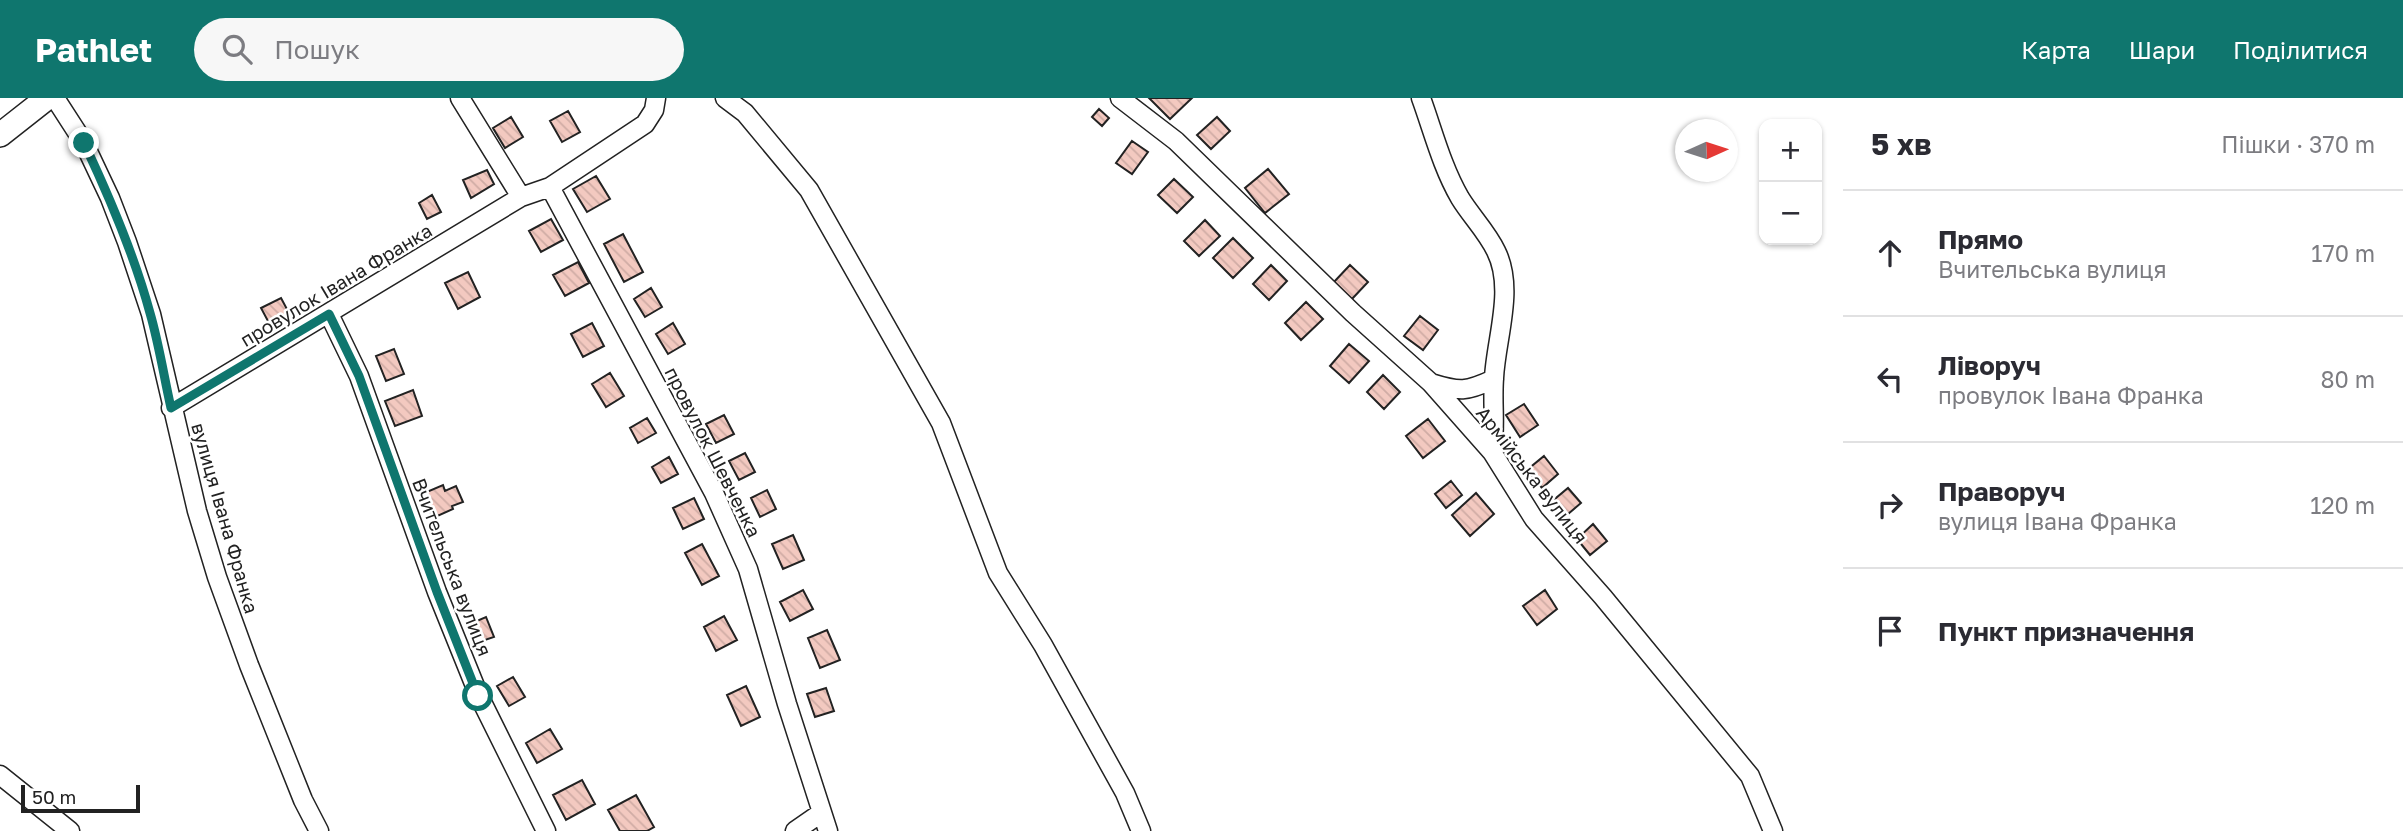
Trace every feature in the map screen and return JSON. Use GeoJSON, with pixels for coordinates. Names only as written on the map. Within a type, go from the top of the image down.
{"type":"FeatureCollection","features":[{"type":"Feature","properties":{"kind":"main road"},"geometry":{"type":"LineString","coordinates":[[0,135],[47,98]]}},
{"type":"Feature","properties":{"kind":"street","name":"вулиця Івана Франка"},"geometry":{"type":"LineString","coordinates":[[55,98],[84,143],[127,242],[151,314],[171,408],[217,577],[293,776],[319,831]]}},
{"type":"Feature","properties":{"kind":"street"},"geometry":{"type":"LineString","coordinates":[[460,98],[521,197]]}},
{"type":"Feature","properties":{"kind":"street","name":"провулок Івана Франка"},"geometry":{"type":"LineString","coordinates":[[171,408],[521,197],[550,187],[645,124],[654,110],[656,98]]}},
{"type":"Feature","properties":{"kind":"street"},"geometry":{"type":"LineString","coordinates":[[724,98],[744,113],[810,190],[941,423],[998,573],[1043,645],[1125,793],[1140,831]]}},
{"type":"Feature","properties":{"kind":"street","name":"Армійська вулиця"},"geometry":{"type":"LineString","coordinates":[[1120,98],[1176,141],[1353,313],[1431,383],[1492,452],[1534,519],[1603,597],[1750,776],[1773,831]]}},
{"type":"Feature","properties":{"kind":"street"},"geometry":{"type":"LineString","coordinates":[[1421,98],[1446,170],[1460,198],[1496,251],[1502,271],[1504,301],[1494,379],[1496,428],[1492,452]]}},
{"type":"Feature","properties":{"kind":"street","name":"провулок Шевченка"},"geometry":{"type":"LineString","coordinates":[[550,187],[714,493],[748,569],[828,831]]}},
{"type":"Feature","properties":{"kind":"street","name":"Вчительська вулиця"},"geometry":{"type":"LineString","coordinates":[[329,314],[359,376],[437,592],[478,696],[546,831]]}},
{"type":"Feature","properties":{"kind":"street"},"geometry":{"type":"LineString","coordinates":[[1431,383],[1454,390],[1473,388],[1494,379]]}},
{"type":"Feature","properties":{"kind":"street"},"geometry":{"type":"LineString","coordinates":[[0,775],[70,831]]}},
{"type":"Feature","properties":{"kind":"street"},"geometry":{"type":"LineString","coordinates":[[796,831],[821,813]]}},
{"type":"Feature","properties":{"kind":"building"},"geometry":{"type":"Polygon","coordinates":[[[1149,98],[1192,98],[1170,119],[1149,98]]]}},
{"type":"Feature","properties":{"kind":"building"},"geometry":{"type":"Polygon","coordinates":[[[1099,109],[1109,118],[1102,126],[1092,117],[1099,109]]]}},
{"type":"Feature","properties":{"kind":"building"},"geometry":{"type":"Polygon","coordinates":[[[568,111],[580,132],[562,142],[550,121],[568,111]]]}},
{"type":"Feature","properties":{"kind":"building"},"geometry":{"type":"Polygon","coordinates":[[[511,117],[523,137],[505,148],[493,128],[511,117]]]}},
{"type":"Feature","properties":{"kind":"building"},"geometry":{"type":"Polygon","coordinates":[[[1217,117],[1230,131],[1211,149],[1197,135],[1217,117]]]}},
{"type":"Feature","properties":{"kind":"building"},"geometry":{"type":"Polygon","coordinates":[[[1132,141],[1148,152],[1132,174],[1116,163],[1132,141]]]}},
{"type":"Feature","properties":{"kind":"building"},"geometry":{"type":"Polygon","coordinates":[[[1268,169],[1289,194],[1265,213],[1245,188],[1268,169]]]}},
{"type":"Feature","properties":{"kind":"building"},"geometry":{"type":"Polygon","coordinates":[[[487,170],[494,184],[471,198],[463,180],[487,170]]]}},
{"type":"Feature","properties":{"kind":"building"},"geometry":{"type":"Polygon","coordinates":[[[596,176],[610,199],[587,212],[573,189],[596,176]]]}},
{"type":"Feature","properties":{"kind":"building"},"geometry":{"type":"Polygon","coordinates":[[[1174,179],[1193,197],[1177,213],[1158,195],[1174,179]]]}},
{"type":"Feature","properties":{"kind":"building"},"geometry":{"type":"Polygon","coordinates":[[[432,195],[441,212],[427,219],[419,203],[432,195]]]}},
{"type":"Feature","properties":{"kind":"building"},"geometry":{"type":"Polygon","coordinates":[[[551,219],[563,240],[541,252],[529,231],[551,219]]]}},
{"type":"Feature","properties":{"kind":"building"},"geometry":{"type":"Polygon","coordinates":[[[1205,220],[1220,236],[1199,256],[1184,241],[1205,220]]]}},
{"type":"Feature","properties":{"kind":"building"},"geometry":{"type":"Polygon","coordinates":[[[623,234],[643,272],[624,282],[604,244],[623,234]]]}},
{"type":"Feature","properties":{"kind":"building"},"geometry":{"type":"Polygon","coordinates":[[[1233,238],[1253,258],[1233,278],[1213,258],[1233,238]]]}},
{"type":"Feature","properties":{"kind":"building"},"geometry":{"type":"Polygon","coordinates":[[[578,262],[589,283],[565,296],[553,275],[578,262]]]}},
{"type":"Feature","properties":{"kind":"building"},"geometry":{"type":"Polygon","coordinates":[[[1271,265],[1287,281],[1269,300],[1253,284],[1271,265]]]}},
{"type":"Feature","properties":{"kind":"building"},"geometry":{"type":"Polygon","coordinates":[[[1350,265],[1368,282],[1351,300],[1333,283],[1350,265]]]}},
{"type":"Feature","properties":{"kind":"building"},"geometry":{"type":"Polygon","coordinates":[[[468,272],[480,297],[458,309],[445,283],[468,272]]]}},
{"type":"Feature","properties":{"kind":"building"},"geometry":{"type":"Polygon","coordinates":[[[651,288],[662,307],[645,317],[634,299],[651,288]]]}},
{"type":"Feature","properties":{"kind":"building"},"geometry":{"type":"Polygon","coordinates":[[[281,298],[289,313],[269,323],[261,308],[281,298]]]}},
{"type":"Feature","properties":{"kind":"building"},"geometry":{"type":"Polygon","coordinates":[[[1306,302],[1323,319],[1301,340],[1285,323],[1306,302]]]}},
{"type":"Feature","properties":{"kind":"building"},"geometry":{"type":"Polygon","coordinates":[[[1420,316],[1438,330],[1423,350],[1404,336],[1420,316]]]}},
{"type":"Feature","properties":{"kind":"building"},"geometry":{"type":"Polygon","coordinates":[[[592,323],[604,346],[583,357],[571,334],[592,323]]]}},
{"type":"Feature","properties":{"kind":"building"},"geometry":{"type":"Polygon","coordinates":[[[673,323],[685,344],[668,354],[656,334],[673,323]]]}},
{"type":"Feature","properties":{"kind":"building"},"geometry":{"type":"Polygon","coordinates":[[[1349,344],[1369,361],[1349,383],[1330,366],[1349,344]]]}},
{"type":"Feature","properties":{"kind":"building"},"geometry":{"type":"Polygon","coordinates":[[[394,349],[404,374],[386,381],[376,356],[394,349]]]}},
{"type":"Feature","properties":{"kind":"building"},"geometry":{"type":"Polygon","coordinates":[[[610,373],[624,396],[606,407],[592,384],[610,373]]]}},
{"type":"Feature","properties":{"kind":"building"},"geometry":{"type":"Polygon","coordinates":[[[1383,375],[1400,392],[1384,409],[1367,392],[1383,375]]]}},
{"type":"Feature","properties":{"kind":"building"},"geometry":{"type":"Polygon","coordinates":[[[413,390],[422,416],[395,426],[385,401],[413,390]]]}},
{"type":"Feature","properties":{"kind":"building"},"geometry":{"type":"Polygon","coordinates":[[[1524,404],[1538,425],[1520,437],[1506,415],[1524,404]]]}},
{"type":"Feature","properties":{"kind":"building"},"geometry":{"type":"Polygon","coordinates":[[[724,415],[734,434],[716,443],[706,424],[724,415]]]}},
{"type":"Feature","properties":{"kind":"building"},"geometry":{"type":"Polygon","coordinates":[[[647,418],[656,433],[638,443],[630,428],[647,418]]]}},
{"type":"Feature","properties":{"kind":"building"},"geometry":{"type":"Polygon","coordinates":[[[1428,419],[1445,441],[1423,458],[1406,436],[1428,419]]]}},
{"type":"Feature","properties":{"kind":"building"},"geometry":{"type":"Polygon","coordinates":[[[745,453],[755,472],[739,480],[729,461],[745,453]]]}},
{"type":"Feature","properties":{"kind":"building"},"geometry":{"type":"Polygon","coordinates":[[[1544,456],[1558,474],[1542,488],[1527,470],[1544,456]]]}},
{"type":"Feature","properties":{"kind":"building"},"geometry":{"type":"Polygon","coordinates":[[[669,457],[678,474],[661,483],[652,467],[669,457]]]}},
{"type":"Feature","properties":{"kind":"building"},"geometry":{"type":"Polygon","coordinates":[[[1451,481],[1462,495],[1446,508],[1435,494],[1451,481]]]}},
{"type":"Feature","properties":{"kind":"building"},"geometry":{"type":"Polygon","coordinates":[[[443,485],[445,491],[456,486],[463,502],[433,518],[422,494],[443,485]]]}},
{"type":"Feature","properties":{"kind":"building"},"geometry":{"type":"Polygon","coordinates":[[[1568,488],[1581,503],[1561,520],[1550,503],[1568,488]]]}},
{"type":"Feature","properties":{"kind":"building"},"geometry":{"type":"Polygon","coordinates":[[[767,490],[776,509],[760,517],[751,498],[767,490]]]}},
{"type":"Feature","properties":{"kind":"building"},"geometry":{"type":"Polygon","coordinates":[[[1476,493],[1494,514],[1470,536],[1452,515],[1476,493]]]}},
{"type":"Feature","properties":{"kind":"building"},"geometry":{"type":"Polygon","coordinates":[[[694,498],[704,519],[683,529],[673,508],[694,498]]]}},
{"type":"Feature","properties":{"kind":"building"},"geometry":{"type":"Polygon","coordinates":[[[1593,524],[1607,541],[1590,555],[1577,539],[1593,524]]]}},
{"type":"Feature","properties":{"kind":"building"},"geometry":{"type":"Polygon","coordinates":[[[793,535],[804,560],[783,569],[772,544],[793,535]]]}},
{"type":"Feature","properties":{"kind":"building"},"geometry":{"type":"Polygon","coordinates":[[[702,544],[719,576],[702,585],[685,553],[702,544]]]}},
{"type":"Feature","properties":{"kind":"building"},"geometry":{"type":"Polygon","coordinates":[[[803,590],[813,609],[790,621],[780,602],[803,590]]]}},
{"type":"Feature","properties":{"kind":"building"},"geometry":{"type":"Polygon","coordinates":[[[1545,590],[1557,609],[1537,625],[1523,606],[1545,590]]]}},
{"type":"Feature","properties":{"kind":"building"},"geometry":{"type":"Polygon","coordinates":[[[724,616],[737,640],[716,651],[704,627],[724,616]]]}},
{"type":"Feature","properties":{"kind":"building"},"geometry":{"type":"Polygon","coordinates":[[[486,617],[494,637],[479,642],[472,623],[486,617]]]}},
{"type":"Feature","properties":{"kind":"building"},"geometry":{"type":"Polygon","coordinates":[[[827,630],[840,660],[820,668],[808,638],[827,630]]]}},
{"type":"Feature","properties":{"kind":"building"},"geometry":{"type":"Polygon","coordinates":[[[513,677],[525,697],[509,706],[497,686],[513,677]]]}},
{"type":"Feature","properties":{"kind":"building"},"geometry":{"type":"Polygon","coordinates":[[[746,686],[760,717],[741,726],[727,695],[746,686]]]}},
{"type":"Feature","properties":{"kind":"building"},"geometry":{"type":"Polygon","coordinates":[[[826,688],[834,711],[815,717],[807,694],[826,688]]]}},
{"type":"Feature","properties":{"kind":"building"},"geometry":{"type":"Polygon","coordinates":[[[550,729],[562,749],[537,763],[526,743],[550,729]]]}},
{"type":"Feature","properties":{"kind":"building"},"geometry":{"type":"Polygon","coordinates":[[[582,780],[595,804],[566,820],[553,795],[582,780]]]}},
{"type":"Feature","properties":{"kind":"building"},"geometry":{"type":"Polygon","coordinates":[[[636,795],[654,827],[647,831],[620,831],[608,810],[636,795]]]}},
{"type":"Feature","properties":{"kind":"route"},"geometry":{"type":"LineString","coordinates":[[84,143],[110,198],[151,314],[171,408],[329,314],[359,376],[437,592],[478,696]]}}]}
